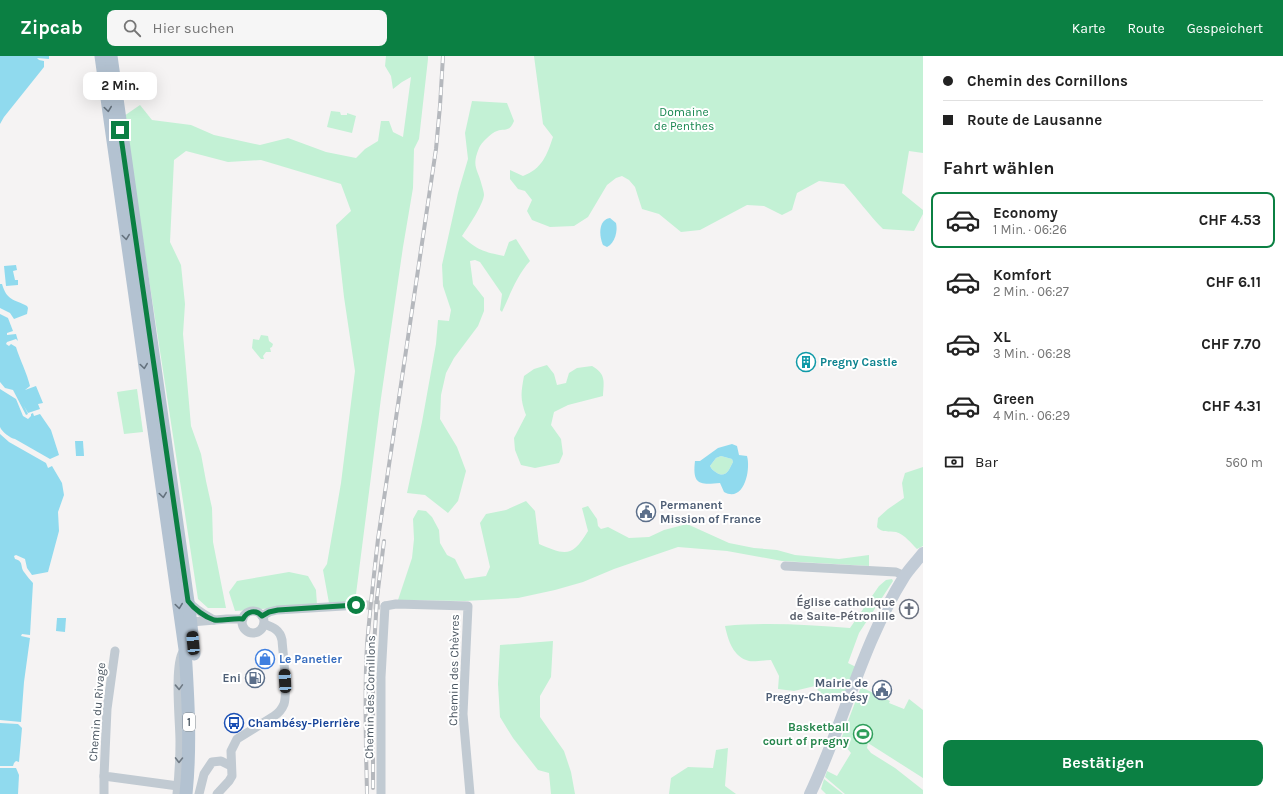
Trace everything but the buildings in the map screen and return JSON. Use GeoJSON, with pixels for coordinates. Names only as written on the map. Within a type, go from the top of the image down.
{"type":"FeatureCollection","features":[{"type":"Feature","properties":{"kind":"main road","name":"1"},"geometry":{"type":"LineString","coordinates":[[101,56],[186,623],[196,676],[197,714],[195,794]]}},
{"type":"Feature","properties":{"kind":"main road","name":"1"},"geometry":{"type":"LineString","coordinates":[[111,56],[188,601],[185,650],[189,714],[189,749],[180,791]]}},
{"type":"Feature","properties":{"kind":"street"},"geometry":{"type":"LineString","coordinates":[[810,794],[833,742],[879,623],[905,576],[923,553]]}},
{"type":"Feature","properties":{"kind":"street"},"geometry":{"type":"LineString","coordinates":[[785,566],[896,572],[905,576]]}},
{"type":"Feature","properties":{"kind":"street"},"geometry":{"type":"LineString","coordinates":[[188,601],[200,612],[214,620]]}},
{"type":"Feature","properties":{"kind":"street","name":"Chemin des Chèvres"},"geometry":{"type":"LineString","coordinates":[[382,606],[396,604],[468,606],[463,714],[470,794]]}},
{"type":"Feature","properties":{"kind":"street"},"geometry":{"type":"LineString","coordinates":[[217,794],[232,776],[231,751],[238,739],[279,713],[284,704],[286,695],[282,640],[280,632],[263,620],[257,612],[250,612],[245,616],[243,619],[244,628],[251,633],[260,630],[263,620],[269,612],[278,610],[360,605]]}},
{"type":"Feature","properties":{"kind":"street","name":"Chemin des Cornillons"},"geometry":{"type":"LineString","coordinates":[[381,794],[382,606]]}},
{"type":"Feature","properties":{"kind":"street"},"geometry":{"type":"LineString","coordinates":[[186,623],[243,619]]}},
{"type":"Feature","properties":{"kind":"street","name":"Chemin du Rivage"},"geometry":{"type":"LineString","coordinates":[[104,794],[107,709],[115,651]]}},
{"type":"Feature","properties":{"kind":"street"},"geometry":{"type":"LineString","coordinates":[[199,794],[204,774],[212,762],[221,761],[231,766]]}},
{"type":"Feature","properties":{"kind":"street","name":"Chemin du Rivage"},"geometry":{"type":"LineString","coordinates":[[104,776],[180,791]]}},
{"type":"Feature","properties":{"kind":"green space"},"geometry":{"type":"Polygon","coordinates":[[[386,56],[428,56],[428,59],[419,139],[414,149],[413,188],[381,398],[355,602],[329,603],[323,570],[327,564],[341,483],[355,371],[344,297],[336,225],[351,211],[341,184],[261,160],[228,162],[186,151],[174,160],[170,242],[181,265],[185,304],[183,334],[191,426],[201,454],[212,508],[213,542],[226,608],[208,608],[198,599],[124,116],[140,105],[152,120],[191,125],[214,135],[260,145],[288,138],[326,152],[356,158],[365,149],[378,141],[381,121],[389,121],[393,132],[403,137],[411,77],[393,89],[391,76],[385,66],[386,56]]]}},
{"type":"Feature","properties":{"kind":"green space","name":"Domaine de Penthes"},"geometry":{"type":"Polygon","coordinates":[[[534,56],[923,56],[923,153],[909,151],[902,193],[923,210],[923,214],[914,231],[883,229],[844,184],[819,181],[797,193],[792,210],[782,215],[764,206],[747,205],[700,230],[681,232],[659,214],[642,209],[635,187],[629,180],[622,176],[616,178],[607,185],[588,217],[574,226],[550,227],[532,220],[527,211],[532,200],[525,191],[518,189],[510,179],[510,170],[523,176],[535,169],[543,161],[553,137],[543,124],[534,56]]]}},
{"type":"Feature","properties":{"kind":"green space"},"geometry":{"type":"Polygon","coordinates":[[[472,101],[507,103],[514,121],[509,129],[500,130],[492,134],[479,148],[475,164],[484,195],[478,210],[462,236],[481,250],[504,256],[509,242],[516,239],[530,261],[518,279],[502,312],[500,310],[502,294],[480,262],[475,260],[470,261],[473,284],[484,298],[484,311],[478,326],[454,358],[446,373],[441,395],[440,419],[457,447],[466,471],[458,501],[448,513],[425,495],[407,493],[436,344],[438,320],[449,321],[451,310],[443,286],[442,265],[458,193],[468,159],[465,133],[472,101]]]}},
{"type":"Feature","properties":{"kind":"green space"},"geometry":{"type":"Polygon","coordinates":[[[331,111],[340,112],[341,115],[347,115],[347,113],[356,116],[352,133],[327,127],[331,111]]]}},
{"type":"Feature","properties":{"kind":"green space"},"geometry":{"type":"Polygon","coordinates":[[[261,335],[268,336],[269,341],[273,344],[270,348],[271,352],[266,352],[263,356],[264,359],[261,359],[252,348],[253,339],[259,340],[261,335]]]}},
{"type":"Feature","properties":{"kind":"green space"},"geometry":{"type":"Polygon","coordinates":[[[547,365],[554,374],[557,385],[566,383],[569,373],[577,368],[592,366],[602,375],[604,386],[603,396],[568,405],[554,412],[551,425],[561,439],[563,454],[559,463],[535,468],[521,465],[515,450],[514,438],[526,415],[522,396],[524,376],[534,369],[547,365]]]}},
{"type":"Feature","properties":{"kind":"green space"},"geometry":{"type":"Polygon","coordinates":[[[137,389],[143,432],[124,434],[117,392],[137,389]]]}},
{"type":"Feature","properties":{"kind":"green space"},"geometry":{"type":"Polygon","coordinates":[[[721,456],[732,459],[733,462],[727,472],[723,475],[717,473],[710,466],[716,458],[721,456]]]}},
{"type":"Feature","properties":{"kind":"green space"},"geometry":{"type":"Polygon","coordinates":[[[923,467],[923,546],[917,549],[908,539],[899,533],[883,531],[877,527],[878,518],[904,498],[902,483],[905,473],[923,467]]]}},
{"type":"Feature","properties":{"kind":"green space"},"geometry":{"type":"Polygon","coordinates":[[[526,501],[535,511],[539,544],[562,552],[572,550],[577,546],[588,531],[582,508],[588,506],[597,519],[598,526],[601,529],[608,527],[629,538],[649,537],[664,530],[687,524],[729,543],[754,548],[777,550],[795,555],[839,559],[869,555],[869,566],[782,561],[727,551],[678,547],[614,569],[583,582],[518,598],[465,601],[398,600],[412,558],[414,539],[413,519],[418,510],[426,511],[432,517],[439,530],[440,543],[447,555],[455,559],[465,579],[486,576],[490,567],[480,523],[486,514],[506,510],[526,501]]]}},
{"type":"Feature","properties":{"kind":"green space"},"geometry":{"type":"Polygon","coordinates":[[[289,572],[308,576],[316,590],[317,605],[235,611],[229,592],[237,581],[289,572]]]}},
{"type":"Feature","properties":{"kind":"green space"},"geometry":{"type":"Polygon","coordinates":[[[892,579],[893,581],[859,633],[848,663],[856,667],[841,702],[823,697],[815,686],[794,691],[778,689],[779,676],[771,660],[749,661],[743,659],[735,652],[728,637],[725,626],[772,624],[850,628],[879,586],[886,580],[892,579]]]}},
{"type":"Feature","properties":{"kind":"green space"},"geometry":{"type":"Polygon","coordinates":[[[553,641],[551,677],[540,696],[540,717],[564,751],[571,772],[575,794],[551,794],[549,773],[538,770],[513,738],[500,717],[498,684],[500,645],[553,641]]]}},
{"type":"Feature","properties":{"kind":"green space"},"geometry":{"type":"Polygon","coordinates":[[[861,687],[890,701],[889,703],[904,709],[909,699],[923,710],[923,778],[868,743],[867,748],[871,753],[895,768],[923,790],[923,794],[845,794],[825,777],[827,771],[837,776],[851,753],[843,743],[840,742],[861,687]]]}},
{"type":"Feature","properties":{"kind":"green space"},"geometry":{"type":"Polygon","coordinates":[[[728,748],[725,786],[736,794],[669,794],[671,778],[688,767],[713,768],[716,750],[728,748]]]}},
{"type":"Feature","properties":{"kind":"green space"},"geometry":{"type":"Polygon","coordinates":[[[824,779],[843,794],[826,794],[821,789],[824,779]]]}},
{"type":"Feature","properties":{"kind":"water"},"geometry":{"type":"Polygon","coordinates":[[[0,56],[49,56],[49,59],[37,58],[44,61],[44,67],[0,124],[0,56]]]}},
{"type":"Feature","properties":{"kind":"water"},"geometry":{"type":"Polygon","coordinates":[[[610,218],[616,223],[617,230],[614,240],[607,247],[603,245],[600,229],[603,222],[610,218]]]}},
{"type":"Feature","properties":{"kind":"water"},"geometry":{"type":"Polygon","coordinates":[[[16,265],[17,270],[13,271],[15,280],[18,280],[18,285],[6,286],[4,266],[16,265]]]}},
{"type":"Feature","properties":{"kind":"water"},"geometry":{"type":"Polygon","coordinates":[[[0,284],[2,284],[6,294],[9,297],[27,306],[27,314],[14,319],[10,313],[0,308],[0,284]]]}},
{"type":"Feature","properties":{"kind":"water"},"geometry":{"type":"Polygon","coordinates":[[[0,314],[8,318],[13,331],[7,333],[7,335],[16,334],[18,341],[16,339],[7,342],[6,344],[9,346],[11,344],[16,347],[30,386],[25,390],[36,386],[43,403],[38,404],[40,409],[28,413],[24,406],[28,414],[26,415],[13,390],[5,388],[0,382],[0,314]]]}},
{"type":"Feature","properties":{"kind":"water"},"geometry":{"type":"Polygon","coordinates":[[[0,389],[16,399],[23,416],[28,419],[33,413],[34,416],[40,414],[51,430],[59,455],[50,459],[2,431],[0,427],[0,389]]]}},
{"type":"Feature","properties":{"kind":"water"},"geometry":{"type":"Polygon","coordinates":[[[0,434],[9,442],[46,463],[48,468],[52,466],[62,483],[64,495],[58,512],[59,531],[48,572],[32,575],[27,568],[25,559],[16,555],[14,556],[15,559],[20,561],[23,570],[33,583],[30,635],[22,634],[21,636],[30,638],[24,682],[21,722],[0,720],[0,434]]]}},
{"type":"Feature","properties":{"kind":"water"},"geometry":{"type":"Polygon","coordinates":[[[75,441],[83,441],[84,456],[76,456],[75,441]]]}},
{"type":"Feature","properties":{"kind":"water"},"geometry":{"type":"Polygon","coordinates":[[[732,444],[737,446],[739,455],[747,456],[747,476],[741,489],[737,493],[731,494],[724,492],[720,483],[707,484],[699,482],[696,479],[694,469],[695,461],[700,461],[718,448],[732,444]],[[721,456],[716,458],[710,466],[717,473],[723,475],[729,470],[733,462],[732,459],[721,456]]]}},
{"type":"Feature","properties":{"kind":"water"},"geometry":{"type":"Polygon","coordinates":[[[57,618],[66,618],[65,632],[56,631],[57,618]]]}},
{"type":"Feature","properties":{"kind":"water"},"geometry":{"type":"Polygon","coordinates":[[[0,723],[18,724],[22,728],[19,762],[16,761],[13,766],[0,766],[0,723]]]}},
{"type":"Feature","properties":{"kind":"water"},"geometry":{"type":"Polygon","coordinates":[[[0,768],[16,768],[19,775],[18,794],[0,794],[0,768]]]}},
{"type":"Feature","properties":{"kind":"tunnel"},"geometry":{"type":"LineString","coordinates":[[360,605],[380,605]]}},
{"type":"Feature","properties":{"kind":"railway"},"geometry":{"type":"LineString","coordinates":[[367,794],[366,682],[367,645],[371,605],[378,539],[436,149],[443,56]]}},
{"type":"Feature","properties":{"kind":"railway"},"geometry":{"type":"LineString","coordinates":[[373,788],[373,663],[377,598],[384,541]]}},
{"type":"Feature","properties":{"kind":"place","name":"Pregny Castle"},"geometry":{"type":"Point","coordinates":[806,362]}},
{"type":"Feature","properties":{"kind":"place","name":"Permanent Mission of France"},"geometry":{"type":"Point","coordinates":[646,512]}},
{"type":"Feature","properties":{"kind":"place","name":"Église catholique de Saite-Pétronille"},"geometry":{"type":"Point","coordinates":[909,609]}},
{"type":"Feature","properties":{"kind":"place","name":"Le Panetier"},"geometry":{"type":"Point","coordinates":[265,659]}},
{"type":"Feature","properties":{"kind":"place","name":"Eni"},"geometry":{"type":"Point","coordinates":[255,678]}},
{"type":"Feature","properties":{"kind":"place","name":"Mairie de Pregny-Chambésy"},"geometry":{"type":"Point","coordinates":[882,690]}},
{"type":"Feature","properties":{"kind":"place","name":"Chambésy-Pierrière"},"geometry":{"type":"Point","coordinates":[234,723]}},
{"type":"Feature","properties":{"kind":"place","name":"Basketball court of pregny"},"geometry":{"type":"Point","coordinates":[863,734]}},
{"type":"Feature","properties":{"kind":"route"},"geometry":{"type":"LineString","coordinates":[[120,130],[188,601],[200,612],[214,620],[243,619],[250,612],[257,612],[262,616],[274,610],[356,605]]}}]}
